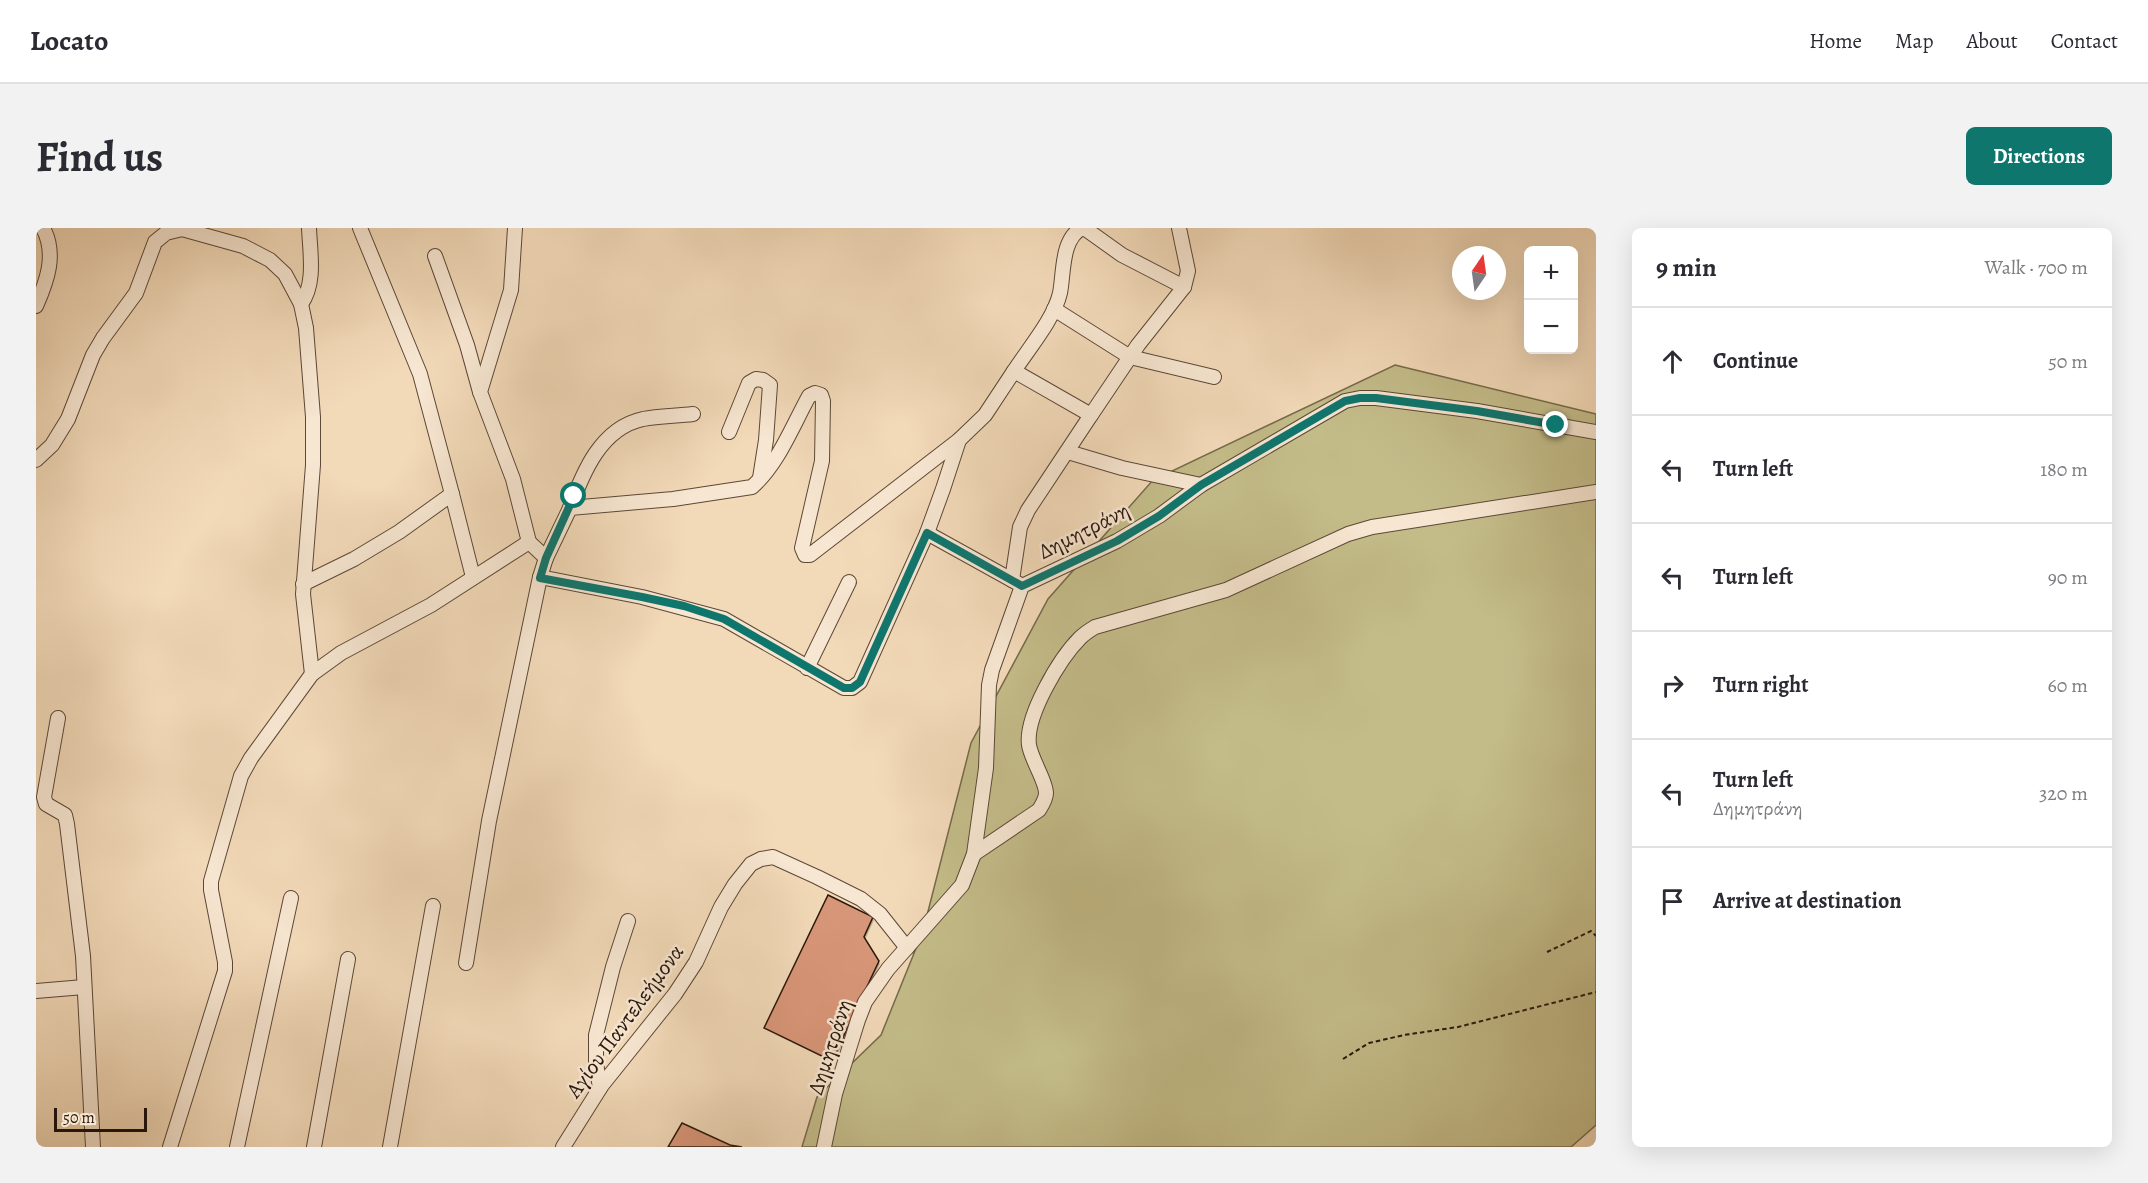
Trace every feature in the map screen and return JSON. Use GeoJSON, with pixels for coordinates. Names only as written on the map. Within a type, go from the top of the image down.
{"type":"FeatureCollection","features":[{"type":"Feature","properties":{"kind":"street"},"geometry":{"type":"LineString","coordinates":[[36,306],[48,279],[50,255],[43,228]]}},
{"type":"Feature","properties":{"kind":"street"},"geometry":{"type":"LineString","coordinates":[[301,304],[307,296],[310,285],[309,228]]}},
{"type":"Feature","properties":{"kind":"street"},"geometry":{"type":"LineString","coordinates":[[360,228],[420,374],[473,577]]}},
{"type":"Feature","properties":{"kind":"street"},"geometry":{"type":"LineString","coordinates":[[480,392],[511,290],[515,228]]}},
{"type":"Feature","properties":{"kind":"street"},"geometry":{"type":"LineString","coordinates":[[570,508],[673,500],[752,487],[777,456],[809,396],[815,393],[820,395],[823,401],[822,461],[802,548],[805,555],[810,555],[959,440],[985,415],[1054,309],[1068,244],[1076,231],[1082,228],[1087,230],[1137,264],[1184,287]]}},
{"type":"Feature","properties":{"kind":"street"},"geometry":{"type":"LineString","coordinates":[[927,533],[1017,583],[1020,527],[1028,510],[1130,357],[1184,287],[1188,271],[1179,228]]}},
{"type":"Feature","properties":{"kind":"street"},"geometry":{"type":"LineString","coordinates":[[36,460],[52,445],[68,419],[93,355],[136,293],[156,242],[166,233],[182,229],[243,246],[270,260],[285,274],[301,304],[306,328],[313,417],[313,465],[303,584],[312,674]]}},
{"type":"Feature","properties":{"kind":"street"},"geometry":{"type":"LineString","coordinates":[[435,256],[467,345],[480,392],[513,479],[529,542],[546,558]]}},
{"type":"Feature","properties":{"kind":"street"},"geometry":{"type":"LineString","coordinates":[[1054,309],[1130,357],[1214,377]]}},
{"type":"Feature","properties":{"kind":"street"},"geometry":{"type":"LineString","coordinates":[[1014,371],[1091,415]]}},
{"type":"Feature","properties":{"kind":"street"},"geometry":{"type":"LineString","coordinates":[[729,432],[749,383],[756,379],[763,380],[770,385],[766,440],[759,480]]}},
{"type":"Feature","properties":{"kind":"street","name":"Δημητράνη"},"geometry":{"type":"LineString","coordinates":[[824,1147],[835,1094],[865,1002],[882,977],[962,885],[974,854],[986,768],[989,684],[1017,583],[1117,541],[1159,516],[1201,485],[1345,401],[1376,398],[1477,411],[1596,432]]}},
{"type":"Feature","properties":{"kind":"street"},"geometry":{"type":"LineString","coordinates":[[466,963],[489,821],[546,558],[594,453],[614,432],[641,420],[693,414]]}},
{"type":"Feature","properties":{"kind":"street"},"geometry":{"type":"LineString","coordinates":[[540,578],[684,606],[724,619],[844,688],[852,688],[860,682],[927,533],[959,440]]}},
{"type":"Feature","properties":{"kind":"street"},"geometry":{"type":"LineString","coordinates":[[1068,452],[1122,468],[1201,485]]}},
{"type":"Feature","properties":{"kind":"street"},"geometry":{"type":"LineString","coordinates":[[974,854],[1039,810],[1044,801],[1046,792],[1028,742],[1035,708],[1054,673],[1080,637],[1095,627],[1226,591],[1348,534],[1372,527],[1596,492]]}},
{"type":"Feature","properties":{"kind":"street"},"geometry":{"type":"LineString","coordinates":[[303,584],[354,559],[399,532],[452,494]]}},
{"type":"Feature","properties":{"kind":"street"},"geometry":{"type":"LineString","coordinates":[[170,1147],[225,971],[211,880],[242,776],[251,758],[312,674],[341,653],[431,604],[529,542]]}},
{"type":"Feature","properties":{"kind":"street"},"geometry":{"type":"LineString","coordinates":[[807,668],[849,582]]}},
{"type":"Feature","properties":{"kind":"street"},"geometry":{"type":"LineString","coordinates":[[58,718],[44,797],[46,804],[65,815],[67,824],[79,913],[93,1147]]}},
{"type":"Feature","properties":{"kind":"street","name":"Αγίου Παντελεήμονα"},"geometry":{"type":"LineString","coordinates":[[563,1147],[600,1088],[675,994],[696,962],[721,907],[751,864],[773,857],[861,899],[880,914],[907,948]]}},
{"type":"Feature","properties":{"kind":"street"},"geometry":{"type":"LineString","coordinates":[[237,1147],[291,898]]}},
{"type":"Feature","properties":{"kind":"street"},"geometry":{"type":"LineString","coordinates":[[390,1147],[433,906]]}},
{"type":"Feature","properties":{"kind":"street"},"geometry":{"type":"LineString","coordinates":[[600,1088],[596,1064],[596,1035],[613,967],[628,921]]}},
{"type":"Feature","properties":{"kind":"street"},"geometry":{"type":"LineString","coordinates":[[315,1147],[348,959]]}},
{"type":"Feature","properties":{"kind":"street"},"geometry":{"type":"LineString","coordinates":[[36,991],[84,987]]}},
{"type":"Feature","properties":{"kind":"path"},"geometry":{"type":"LineString","coordinates":[[1547,952],[1591,931],[1596,936]]}},
{"type":"Feature","properties":{"kind":"path"},"geometry":{"type":"LineString","coordinates":[[1343,1059],[1369,1043],[1404,1035],[1458,1028],[1596,992]]}},
{"type":"Feature","properties":{"kind":"shaded area"},"geometry":{"type":"Polygon","coordinates":[[[1395,365],[1596,414],[1596,1125],[1571,1147],[802,1147],[817,1097],[881,1035],[923,931],[971,743],[1048,599],[1153,480],[1395,365]]]}},
{"type":"Feature","properties":{"kind":"building"},"geometry":{"type":"Polygon","coordinates":[[[828,895],[873,917],[864,937],[879,961],[832,1061],[764,1028],[828,895]]]}},
{"type":"Feature","properties":{"kind":"building"},"geometry":{"type":"Polygon","coordinates":[[[682,1123],[730,1145],[742,1147],[668,1147],[682,1123]]]}},
{"type":"Feature","properties":{"kind":"route"},"geometry":{"type":"LineString","coordinates":[[574,496],[546,558],[540,578],[684,606],[724,619],[844,688],[852,688],[860,682],[927,533],[1022,586],[1117,541],[1159,516],[1201,485],[1345,401],[1376,398],[1477,411],[1556,425]]}}]}
